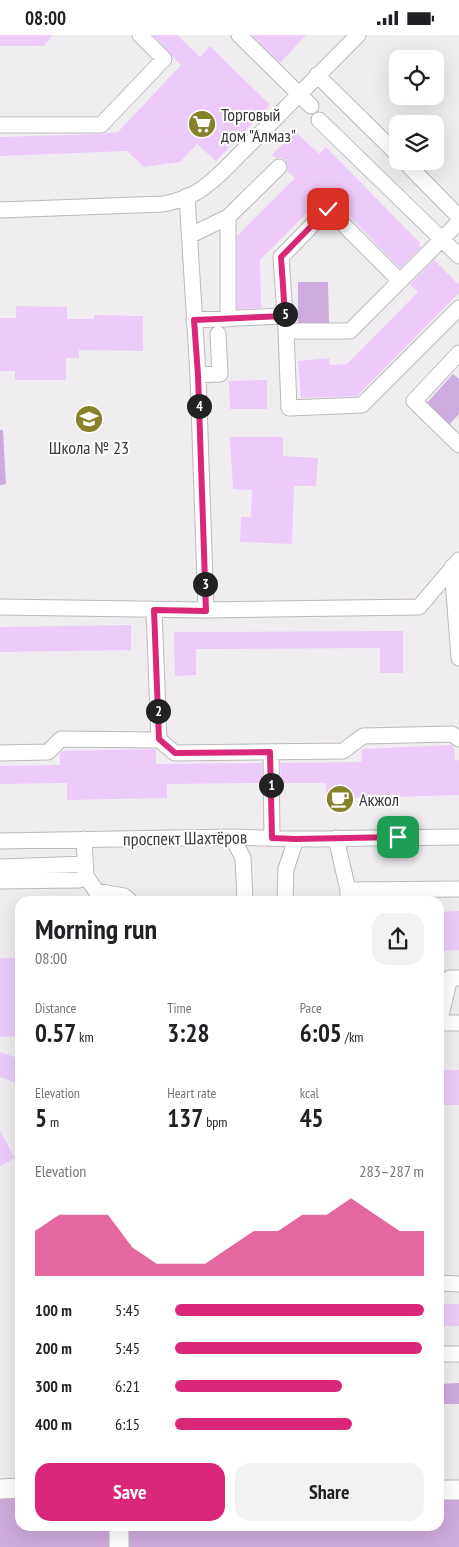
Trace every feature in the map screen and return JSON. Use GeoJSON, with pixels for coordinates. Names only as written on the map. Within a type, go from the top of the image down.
{"type":"FeatureCollection","features":[{"type":"Feature","properties":{"kind":"main road"},"geometry":{"type":"LineString","coordinates":[[0,1489],[15,1488]]}},
{"type":"Feature","properties":{"kind":"main road"},"geometry":{"type":"LineString","coordinates":[[444,1490],[459,1490]]}},
{"type":"Feature","properties":{"kind":"main road"},"geometry":{"type":"LineString","coordinates":[[119,1531],[119,1547]]}},
{"type":"Feature","properties":{"kind":"street"},"geometry":{"type":"LineString","coordinates":[[0,125],[102,125],[164,59],[140,35]]}},
{"type":"Feature","properties":{"kind":"street"},"geometry":{"type":"LineString","coordinates":[[239,35],[311,106]]}},
{"type":"Feature","properties":{"kind":"street"},"geometry":{"type":"LineString","coordinates":[[0,210],[163,204],[178,201],[208,185],[300,95],[351,37]]}},
{"type":"Feature","properties":{"kind":"street"},"geometry":{"type":"LineString","coordinates":[[317,75],[389,146]]}},
{"type":"Feature","properties":{"kind":"street"},"geometry":{"type":"LineString","coordinates":[[320,120],[459,256]]}},
{"type":"Feature","properties":{"kind":"street"},"geometry":{"type":"LineString","coordinates":[[190,235],[228,217],[279,167]]}},
{"type":"Feature","properties":{"kind":"street"},"geometry":{"type":"LineString","coordinates":[[413,170],[459,217]]}},
{"type":"Feature","properties":{"kind":"street"},"geometry":{"type":"LineString","coordinates":[[187,196],[198,375],[206,611]]}},
{"type":"Feature","properties":{"kind":"street"},"geometry":{"type":"LineString","coordinates":[[400,281],[328,209],[281,257],[286,323],[289,408],[362,405],[459,308]]}},
{"type":"Feature","properties":{"kind":"street"},"geometry":{"type":"LineString","coordinates":[[228,217],[228,319]]}},
{"type":"Feature","properties":{"kind":"street"},"geometry":{"type":"LineString","coordinates":[[194,320],[228,319],[286,323],[350,331],[459,222]]}},
{"type":"Feature","properties":{"kind":"street"},"geometry":{"type":"LineString","coordinates":[[198,375],[220,374],[218,334]]}},
{"type":"Feature","properties":{"kind":"street"},"geometry":{"type":"LineString","coordinates":[[459,353],[414,401],[459,445]]}},
{"type":"Feature","properties":{"kind":"street"},"geometry":{"type":"LineString","coordinates":[[0,607],[206,611],[419,607],[456,563]]}},
{"type":"Feature","properties":{"kind":"street"},"geometry":{"type":"LineString","coordinates":[[456,563],[459,658]]}},
{"type":"Feature","properties":{"kind":"street"},"geometry":{"type":"LineString","coordinates":[[154,610],[159,739]]}},
{"type":"Feature","properties":{"kind":"street"},"geometry":{"type":"LineString","coordinates":[[0,753],[48,752],[61,739],[159,739],[175,753],[343,751],[362,736],[452,734],[459,739]]}},
{"type":"Feature","properties":{"kind":"street"},"geometry":{"type":"LineString","coordinates":[[270,752],[272,838]]}},
{"type":"Feature","properties":{"kind":"street"},"geometry":{"type":"LineString","coordinates":[[232,837],[245,865],[245,896]]}},
{"type":"Feature","properties":{"kind":"street","name":"проспект Шахтёров"},"geometry":{"type":"LineString","coordinates":[[0,841],[232,837],[296,839],[459,837]]}},
{"type":"Feature","properties":{"kind":"street"},"geometry":{"type":"LineString","coordinates":[[336,838],[348,896],[459,889]]}},
{"type":"Feature","properties":{"kind":"street"},"geometry":{"type":"LineString","coordinates":[[84,839],[86,870],[96,891],[124,896]]}},
{"type":"Feature","properties":{"kind":"street"},"geometry":{"type":"LineString","coordinates":[[284,896],[286,869],[296,839]]}},
{"type":"Feature","properties":{"kind":"street"},"geometry":{"type":"LineString","coordinates":[[0,867],[86,870]]}},
{"type":"Feature","properties":{"kind":"street"},"geometry":{"type":"LineString","coordinates":[[0,881],[79,880],[86,870]]}},
{"type":"Feature","properties":{"kind":"street"},"geometry":{"type":"LineString","coordinates":[[444,1003],[450,978],[459,977]]}},
{"type":"Feature","properties":{"kind":"street"},"geometry":{"type":"LineString","coordinates":[[444,1023],[459,1023]]}},
{"type":"Feature","properties":{"kind":"street"},"geometry":{"type":"LineString","coordinates":[[444,1283],[459,1284]]}},
{"type":"Feature","properties":{"kind":"street"},"geometry":{"type":"LineString","coordinates":[[444,1354],[459,1354]]}},
{"type":"Feature","properties":{"kind":"shaded area"},"geometry":{"type":"Polygon","coordinates":[[[298,282],[328,282],[329,326],[298,326],[298,282]]]}},
{"type":"Feature","properties":{"kind":"shaded area"},"geometry":{"type":"Polygon","coordinates":[[[453,374],[459,379],[459,414],[449,425],[426,404],[453,374]]]}},
{"type":"Feature","properties":{"kind":"shaded area"},"geometry":{"type":"Polygon","coordinates":[[[0,430],[3,430],[6,484],[0,485],[0,430]]]}},
{"type":"Feature","properties":{"kind":"shaded area"},"geometry":{"type":"Polygon","coordinates":[[[459,1383],[459,1404],[444,1404],[444,1384],[459,1383]]]}},
{"type":"Feature","properties":{"kind":"shaded area"},"geometry":{"type":"Polygon","coordinates":[[[0,1496],[15,1496],[15,1531],[444,1531],[444,1496],[459,1496],[459,1547],[0,1547],[0,1496]]]}},
{"type":"Feature","properties":{"kind":"building"},"geometry":{"type":"Polygon","coordinates":[[[0,35],[53,35],[44,46],[0,46],[0,35]]]}},
{"type":"Feature","properties":{"kind":"building","name":"Торговый дом \"Алмаз\""},"geometry":{"type":"Polygon","coordinates":[[[153,35],[177,35],[200,57],[210,46],[270,105],[216,161],[197,144],[180,162],[144,167],[127,151],[0,156],[0,137],[118,132],[181,65],[153,35]]]}},
{"type":"Feature","properties":{"kind":"building"},"geometry":{"type":"Polygon","coordinates":[[[252,35],[306,35],[280,63],[252,35]]]}},
{"type":"Feature","properties":{"kind":"building"},"geometry":{"type":"Polygon","coordinates":[[[295,131],[319,154],[326,147],[420,243],[421,247],[400,268],[327,193],[260,260],[261,308],[237,309],[237,236],[295,178],[287,171],[288,165],[285,160],[272,155],[295,131]]]}},
{"type":"Feature","properties":{"kind":"building"},"geometry":{"type":"Polygon","coordinates":[[[434,260],[459,285],[459,293],[357,396],[301,398],[298,361],[329,358],[330,365],[347,364],[418,292],[410,284],[434,260]]]}},
{"type":"Feature","properties":{"kind":"building"},"geometry":{"type":"Polygon","coordinates":[[[16,306],[67,307],[67,319],[94,319],[94,315],[143,316],[143,351],[79,350],[79,358],[66,358],[66,380],[15,380],[15,371],[0,371],[0,318],[16,318],[16,306]]]}},
{"type":"Feature","properties":{"kind":"building"},"geometry":{"type":"Polygon","coordinates":[[[267,380],[267,409],[230,409],[229,381],[267,380]]]}},
{"type":"Feature","properties":{"kind":"building"},"geometry":{"type":"Polygon","coordinates":[[[230,437],[283,437],[283,456],[318,458],[316,486],[294,486],[292,544],[240,542],[241,517],[251,517],[252,490],[233,489],[230,437]]]}},
{"type":"Feature","properties":{"kind":"building"},"geometry":{"type":"Polygon","coordinates":[[[131,625],[131,650],[0,652],[0,627],[131,625]]]}},
{"type":"Feature","properties":{"kind":"building"},"geometry":{"type":"Polygon","coordinates":[[[403,631],[403,673],[380,673],[380,648],[196,649],[196,675],[175,676],[174,632],[403,631]]]}},
{"type":"Feature","properties":{"kind":"building"},"geometry":{"type":"Polygon","coordinates":[[[451,745],[454,747],[455,761],[459,760],[459,795],[326,799],[326,783],[281,783],[280,763],[361,762],[362,749],[451,745]]]}},
{"type":"Feature","properties":{"kind":"building"},"geometry":{"type":"Polygon","coordinates":[[[156,749],[156,764],[262,763],[262,783],[167,784],[167,798],[67,800],[67,783],[0,784],[0,766],[60,765],[60,753],[62,751],[156,749]]]}},
{"type":"Feature","properties":{"kind":"building"},"geometry":{"type":"Polygon","coordinates":[[[459,911],[459,950],[444,951],[444,912],[459,911]]]}},
{"type":"Feature","properties":{"kind":"building"},"geometry":{"type":"Polygon","coordinates":[[[0,958],[15,958],[15,1036],[0,1037],[0,958]]]}},
{"type":"Feature","properties":{"kind":"building"},"geometry":{"type":"Polygon","coordinates":[[[0,1052],[15,1057],[15,1082],[0,1077],[0,1052]]]}},
{"type":"Feature","properties":{"kind":"building"},"geometry":{"type":"Polygon","coordinates":[[[444,1070],[459,1070],[459,1105],[444,1105],[444,1070]]]}},
{"type":"Feature","properties":{"kind":"building"},"geometry":{"type":"Polygon","coordinates":[[[0,1131],[15,1158],[0,1166],[0,1131]]]}},
{"type":"Feature","properties":{"kind":"building"},"geometry":{"type":"Polygon","coordinates":[[[444,1304],[459,1304],[459,1326],[444,1326],[444,1304]]]}},
{"type":"Feature","properties":{"kind":"place","name":"Торговый дом \"Алмаз\""},"geometry":{"type":"Point","coordinates":[202,124]}},
{"type":"Feature","properties":{"kind":"place","name":"Школа № 23"},"geometry":{"type":"Point","coordinates":[89,419]}},
{"type":"Feature","properties":{"kind":"place","name":"Акжол"},"geometry":{"type":"Point","coordinates":[340,799]}},
{"type":"Feature","properties":{"kind":"route"},"geometry":{"type":"LineString","coordinates":[[328,209],[281,257],[285,316],[194,320],[198,375],[206,611],[154,610],[159,739],[175,753],[270,752],[272,838],[398,837]]}}]}
